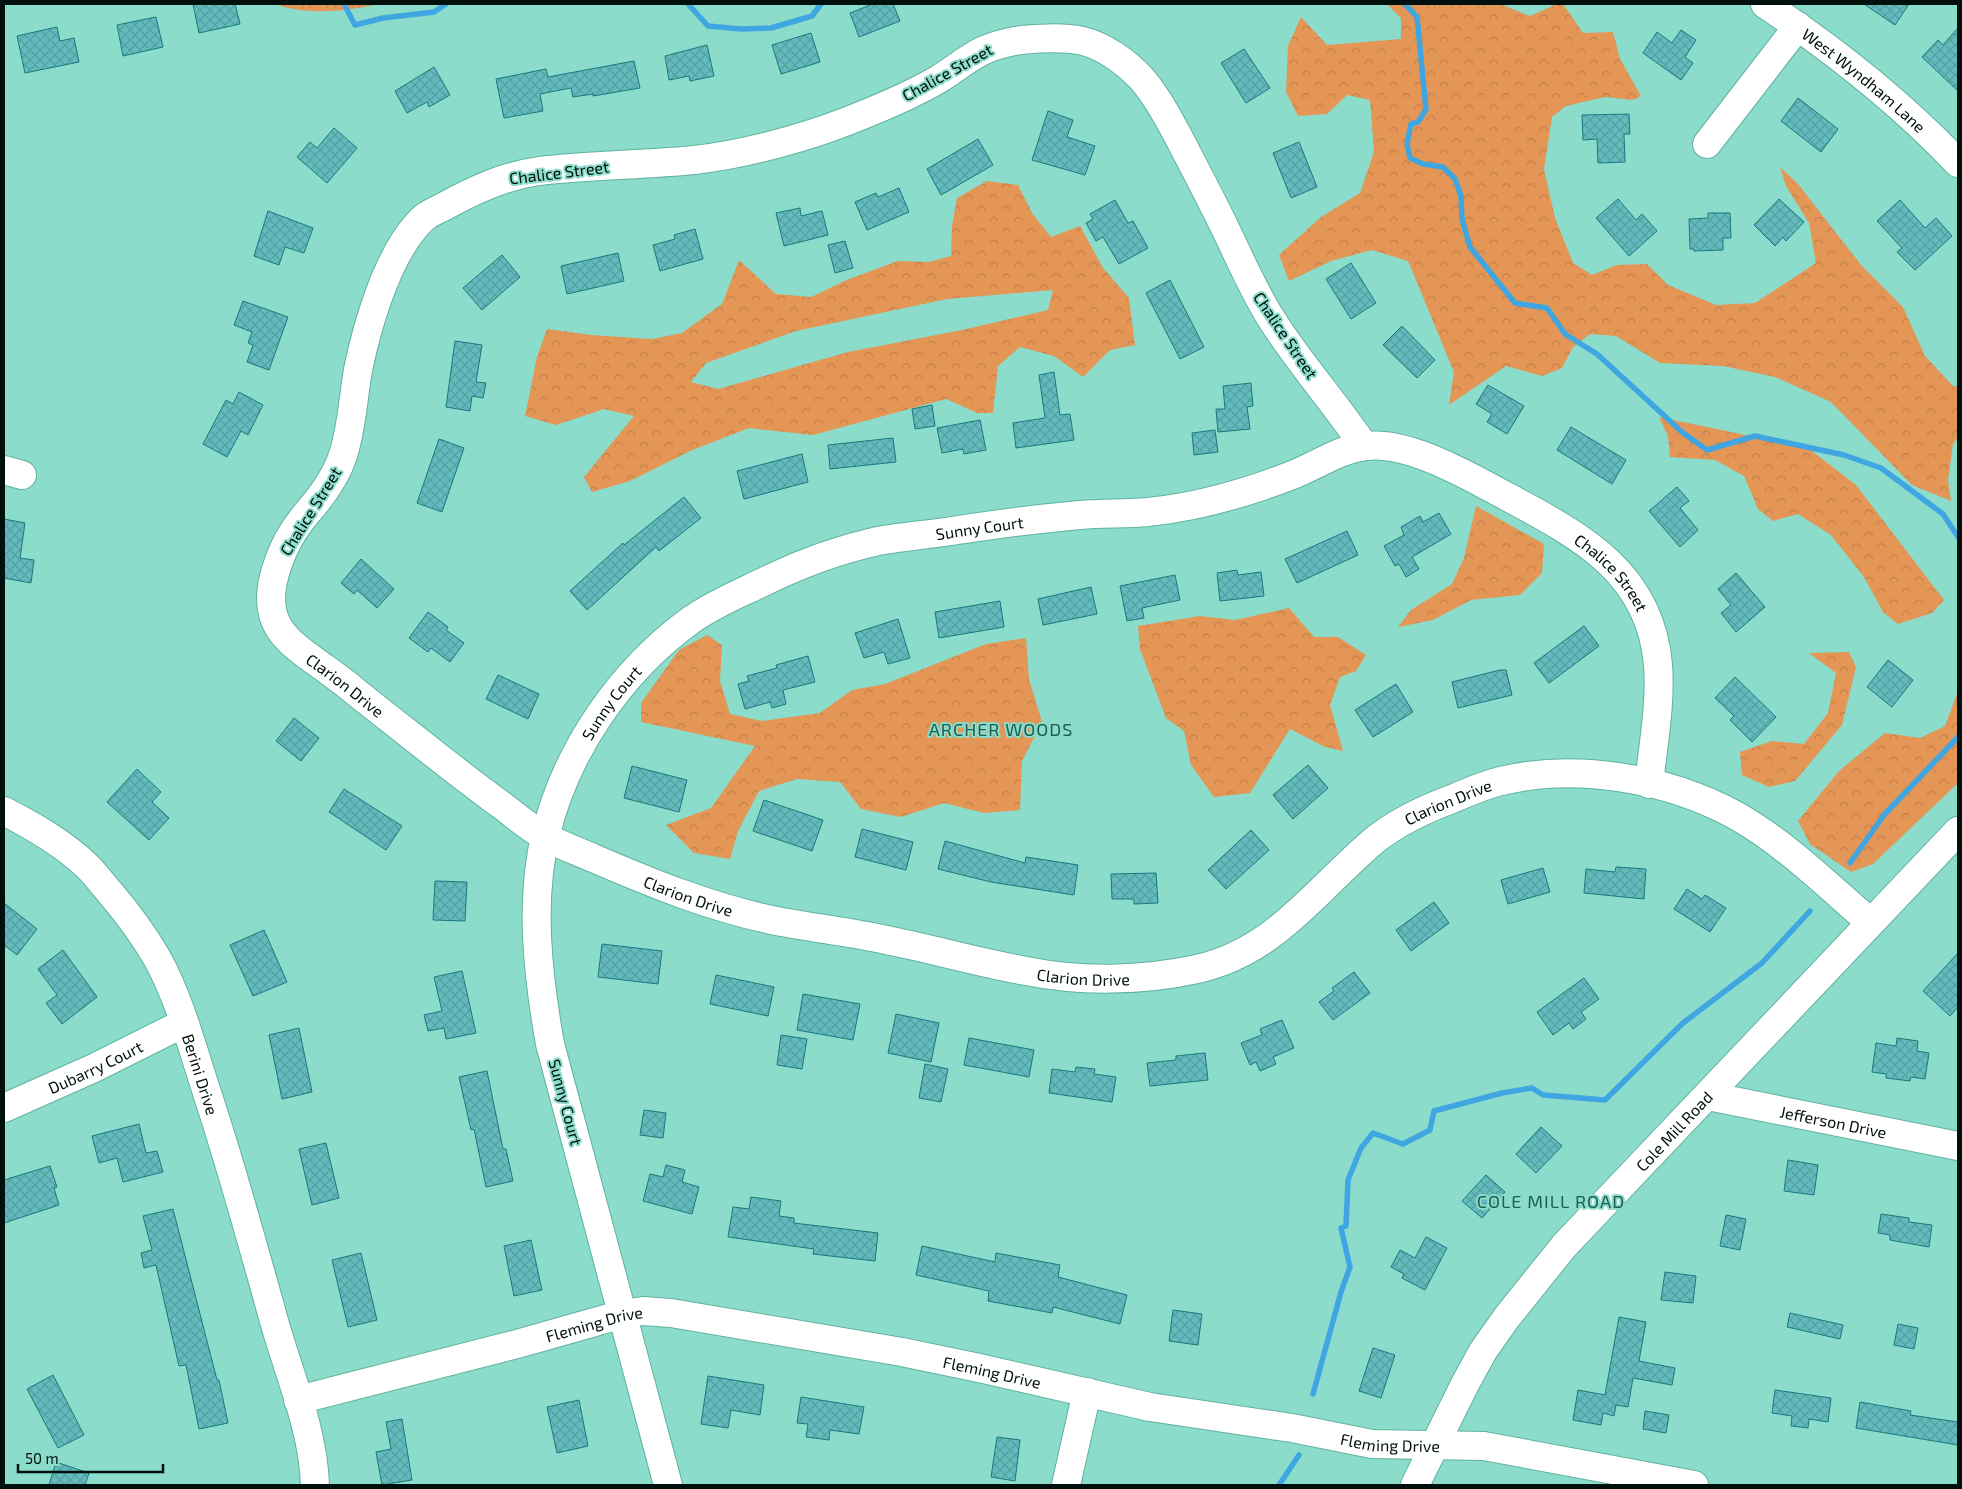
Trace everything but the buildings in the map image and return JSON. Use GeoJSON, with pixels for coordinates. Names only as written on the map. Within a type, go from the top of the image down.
{"type":"FeatureCollection","features":[{"type":"Feature","properties":{"kind":"street","name":"West Wyndham Lane"},"geometry":{"type":"LineString","coordinates":[[1765,4],[1798,26],[1882,92],[1958,163]]}},
{"type":"Feature","properties":{"kind":"street"},"geometry":{"type":"LineString","coordinates":[[1707,144],[1798,26]]}},
{"type":"Feature","properties":{"kind":"street","name":"Chalice Street"},"geometry":{"type":"LineString","coordinates":[[283,634],[272,616],[269,593],[279,558],[284,544],[320,498],[338,468],[344,453],[359,364],[374,307],[404,243],[416,226],[427,216],[478,188],[509,177],[539,171],[704,159],[743,152],[818,132],[846,122],[915,92],[935,81],[977,52],[996,45],[1026,39],[1085,41],[1118,59],[1136,73],[1146,84],[1164,111],[1209,195],[1272,320],[1364,446],[1379,445],[1399,448],[1445,465],[1468,476],[1568,530],[1596,550],[1629,586],[1641,603],[1652,635],[1658,665],[1657,704],[1649,784]]}},
{"type":"Feature","properties":{"kind":"street","name":"Sunny Court"},"geometry":{"type":"LineString","coordinates":[[668,1485],[550,1044],[544,1008],[536,914],[545,837],[559,789],[606,705],[644,661],[692,620],[770,579],[831,554],[877,542],[1012,522],[1086,514],[1147,512],[1185,506],[1242,492],[1296,473],[1342,451],[1364,446]]}},
{"type":"Feature","properties":{"kind":"street","name":"Clarion Drive"},"geometry":{"type":"LineString","coordinates":[[283,634],[295,646],[336,676],[480,790],[545,837],[678,892],[763,918],[884,939],[1033,973],[1121,979],[1188,971],[1225,961],[1264,941],[1285,925],[1368,846],[1388,830],[1414,815],[1485,786],[1524,777],[1568,773],[1604,775],[1699,797],[1738,817],[1766,835],[1806,866],[1870,922]]}},
{"type":"Feature","properties":{"kind":"street","name":"Berini Drive"},"geometry":{"type":"LineString","coordinates":[[4,811],[44,834],[89,867],[133,921],[157,960],[184,1023],[238,1189],[276,1330],[311,1447],[316,1485]]}},
{"type":"Feature","properties":{"kind":"street","name":"Cole Mill Road"},"geometry":{"type":"LineString","coordinates":[[1415,1485],[1483,1351],[1569,1240],[1958,831]]}},
{"type":"Feature","properties":{"kind":"street","name":"Dubarry Court"},"geometry":{"type":"LineString","coordinates":[[4,1108],[94,1068],[184,1023]]}},
{"type":"Feature","properties":{"kind":"street","name":"Jefferson Drive"},"geometry":{"type":"LineString","coordinates":[[1708,1096],[1958,1146]]}},
{"type":"Feature","properties":{"kind":"street","name":"Fleming Drive"},"geometry":{"type":"LineString","coordinates":[[298,1400],[517,1344],[623,1314],[643,1311],[671,1313],[902,1352],[1150,1407],[1292,1428],[1372,1444],[1484,1446],[1694,1485]]}},
{"type":"Feature","properties":{"kind":"street"},"geometry":{"type":"LineString","coordinates":[[1066,1485],[1087,1392]]}},
{"type":"Feature","properties":{"kind":"green space"},"geometry":{"type":"Polygon","coordinates":[[[275,4],[379,4],[354,9],[313,11],[287,8],[275,4]]]}},
{"type":"Feature","properties":{"kind":"green space"},"geometry":{"type":"Polygon","coordinates":[[[1387,4],[1500,4],[1530,16],[1557,4],[1563,4],[1583,33],[1613,32],[1620,59],[1641,96],[1633,100],[1605,97],[1566,106],[1552,117],[1544,169],[1555,218],[1573,263],[1592,275],[1617,265],[1647,264],[1668,285],[1716,305],[1755,303],[1816,263],[1809,223],[1786,186],[1780,167],[1798,184],[1861,265],[1903,307],[1925,356],[1953,386],[1958,387],[1958,437],[1953,444],[1948,480],[1951,501],[1912,485],[1831,402],[1775,377],[1723,366],[1660,363],[1616,336],[1590,334],[1573,347],[1562,368],[1542,376],[1506,366],[1449,405],[1454,372],[1408,261],[1372,250],[1331,261],[1289,281],[1279,255],[1321,217],[1360,193],[1374,152],[1370,100],[1347,95],[1327,114],[1298,116],[1286,92],[1288,46],[1301,17],[1327,45],[1401,39],[1401,18],[1387,4]]]}},
{"type":"Feature","properties":{"kind":"green space"},"geometry":{"type":"Polygon","coordinates":[[[987,181],[1018,185],[1032,213],[1051,237],[1080,226],[1103,268],[1129,298],[1135,345],[1110,350],[1083,377],[1054,356],[1020,347],[998,366],[993,413],[977,413],[946,399],[813,435],[749,428],[690,451],[630,481],[592,492],[584,477],[634,416],[604,409],[556,425],[525,416],[537,357],[547,329],[591,335],[652,339],[682,333],[722,304],[739,260],[776,294],[811,297],[849,279],[898,261],[929,262],[951,256],[952,226],[957,198],[987,181]],[[1053,290],[947,299],[796,331],[706,363],[691,382],[718,389],[848,352],[962,330],[1048,310],[1053,290]]]}},
{"type":"Feature","properties":{"kind":"green space"},"geometry":{"type":"Polygon","coordinates":[[[1659,417],[1808,448],[1856,485],[1944,600],[1932,613],[1898,624],[1883,612],[1864,577],[1831,535],[1798,514],[1773,521],[1758,509],[1744,476],[1715,460],[1670,457],[1668,436],[1659,417]]]}},
{"type":"Feature","properties":{"kind":"green space"},"geometry":{"type":"Polygon","coordinates":[[[1476,506],[1544,544],[1542,573],[1520,595],[1471,600],[1433,620],[1398,627],[1411,610],[1452,584],[1464,558],[1476,506]]]}},
{"type":"Feature","properties":{"kind":"green space"},"geometry":{"type":"Polygon","coordinates":[[[1289,608],[1314,637],[1338,637],[1366,655],[1356,671],[1340,677],[1330,705],[1343,751],[1325,747],[1290,729],[1250,793],[1214,797],[1191,765],[1184,731],[1166,718],[1140,649],[1138,626],[1200,616],[1235,620],[1289,608]]]}},
{"type":"Feature","properties":{"kind":"green space"},"geometry":{"type":"Polygon","coordinates":[[[707,635],[722,645],[720,681],[730,714],[762,721],[820,713],[852,690],[885,684],[986,644],[1026,638],[1029,679],[1042,722],[1022,761],[1020,810],[984,813],[944,803],[901,817],[861,809],[840,782],[797,779],[759,791],[738,831],[730,859],[694,853],[666,825],[711,808],[755,746],[641,722],[641,703],[679,650],[707,635]]]}},
{"type":"Feature","properties":{"kind":"green space"},"geometry":{"type":"Polygon","coordinates":[[[1849,652],[1856,667],[1842,725],[1795,781],[1769,787],[1742,775],[1740,752],[1772,741],[1804,744],[1828,713],[1836,673],[1809,653],[1849,652]]]}},
{"type":"Feature","properties":{"kind":"green space"},"geometry":{"type":"Polygon","coordinates":[[[1958,691],[1958,783],[1873,864],[1851,872],[1810,844],[1798,821],[1839,771],[1885,733],[1920,738],[1945,726],[1958,691]]]}},
{"type":"Feature","properties":{"kind":"waterway"},"geometry":{"type":"LineString","coordinates":[[344,4],[355,25],[383,18],[434,12],[446,4]]}},
{"type":"Feature","properties":{"kind":"waterway"},"geometry":{"type":"LineString","coordinates":[[688,4],[708,26],[741,29],[771,28],[812,16],[821,4]]}},
{"type":"Feature","properties":{"kind":"waterway"},"geometry":{"type":"LineString","coordinates":[[1405,4],[1417,17],[1426,109],[1418,122],[1411,124],[1407,144],[1410,158],[1423,164],[1443,167],[1455,179],[1461,196],[1462,219],[1470,247],[1515,303],[1547,308],[1565,334],[1597,354],[1682,432],[1707,450],[1755,436],[1844,455],[1881,468],[1943,514],[1958,537]]}},
{"type":"Feature","properties":{"kind":"waterway"},"geometry":{"type":"LineString","coordinates":[[1850,863],[1884,815],[1958,737]]}},
{"type":"Feature","properties":{"kind":"waterway"},"geometry":{"type":"LineString","coordinates":[[1313,1394],[1341,1292],[1350,1267],[1341,1228],[1346,1226],[1348,1180],[1361,1148],[1373,1133],[1403,1144],[1430,1130],[1434,1111],[1502,1093],[1532,1088],[1543,1095],[1605,1100],[1683,1023],[1762,963],[1810,911]]}},
{"type":"Feature","properties":{"kind":"waterway"},"geometry":{"type":"LineString","coordinates":[[1279,1485],[1299,1455]]}},
{"type":"Feature","properties":{"kind":"district","name":"ARCHER WOODS"},"geometry":{"type":"Point","coordinates":[1001,729]}},
{"type":"Feature","properties":{"kind":"district","name":"COLE MILL ROAD"},"geometry":{"type":"Point","coordinates":[1551,1201]}}]}
